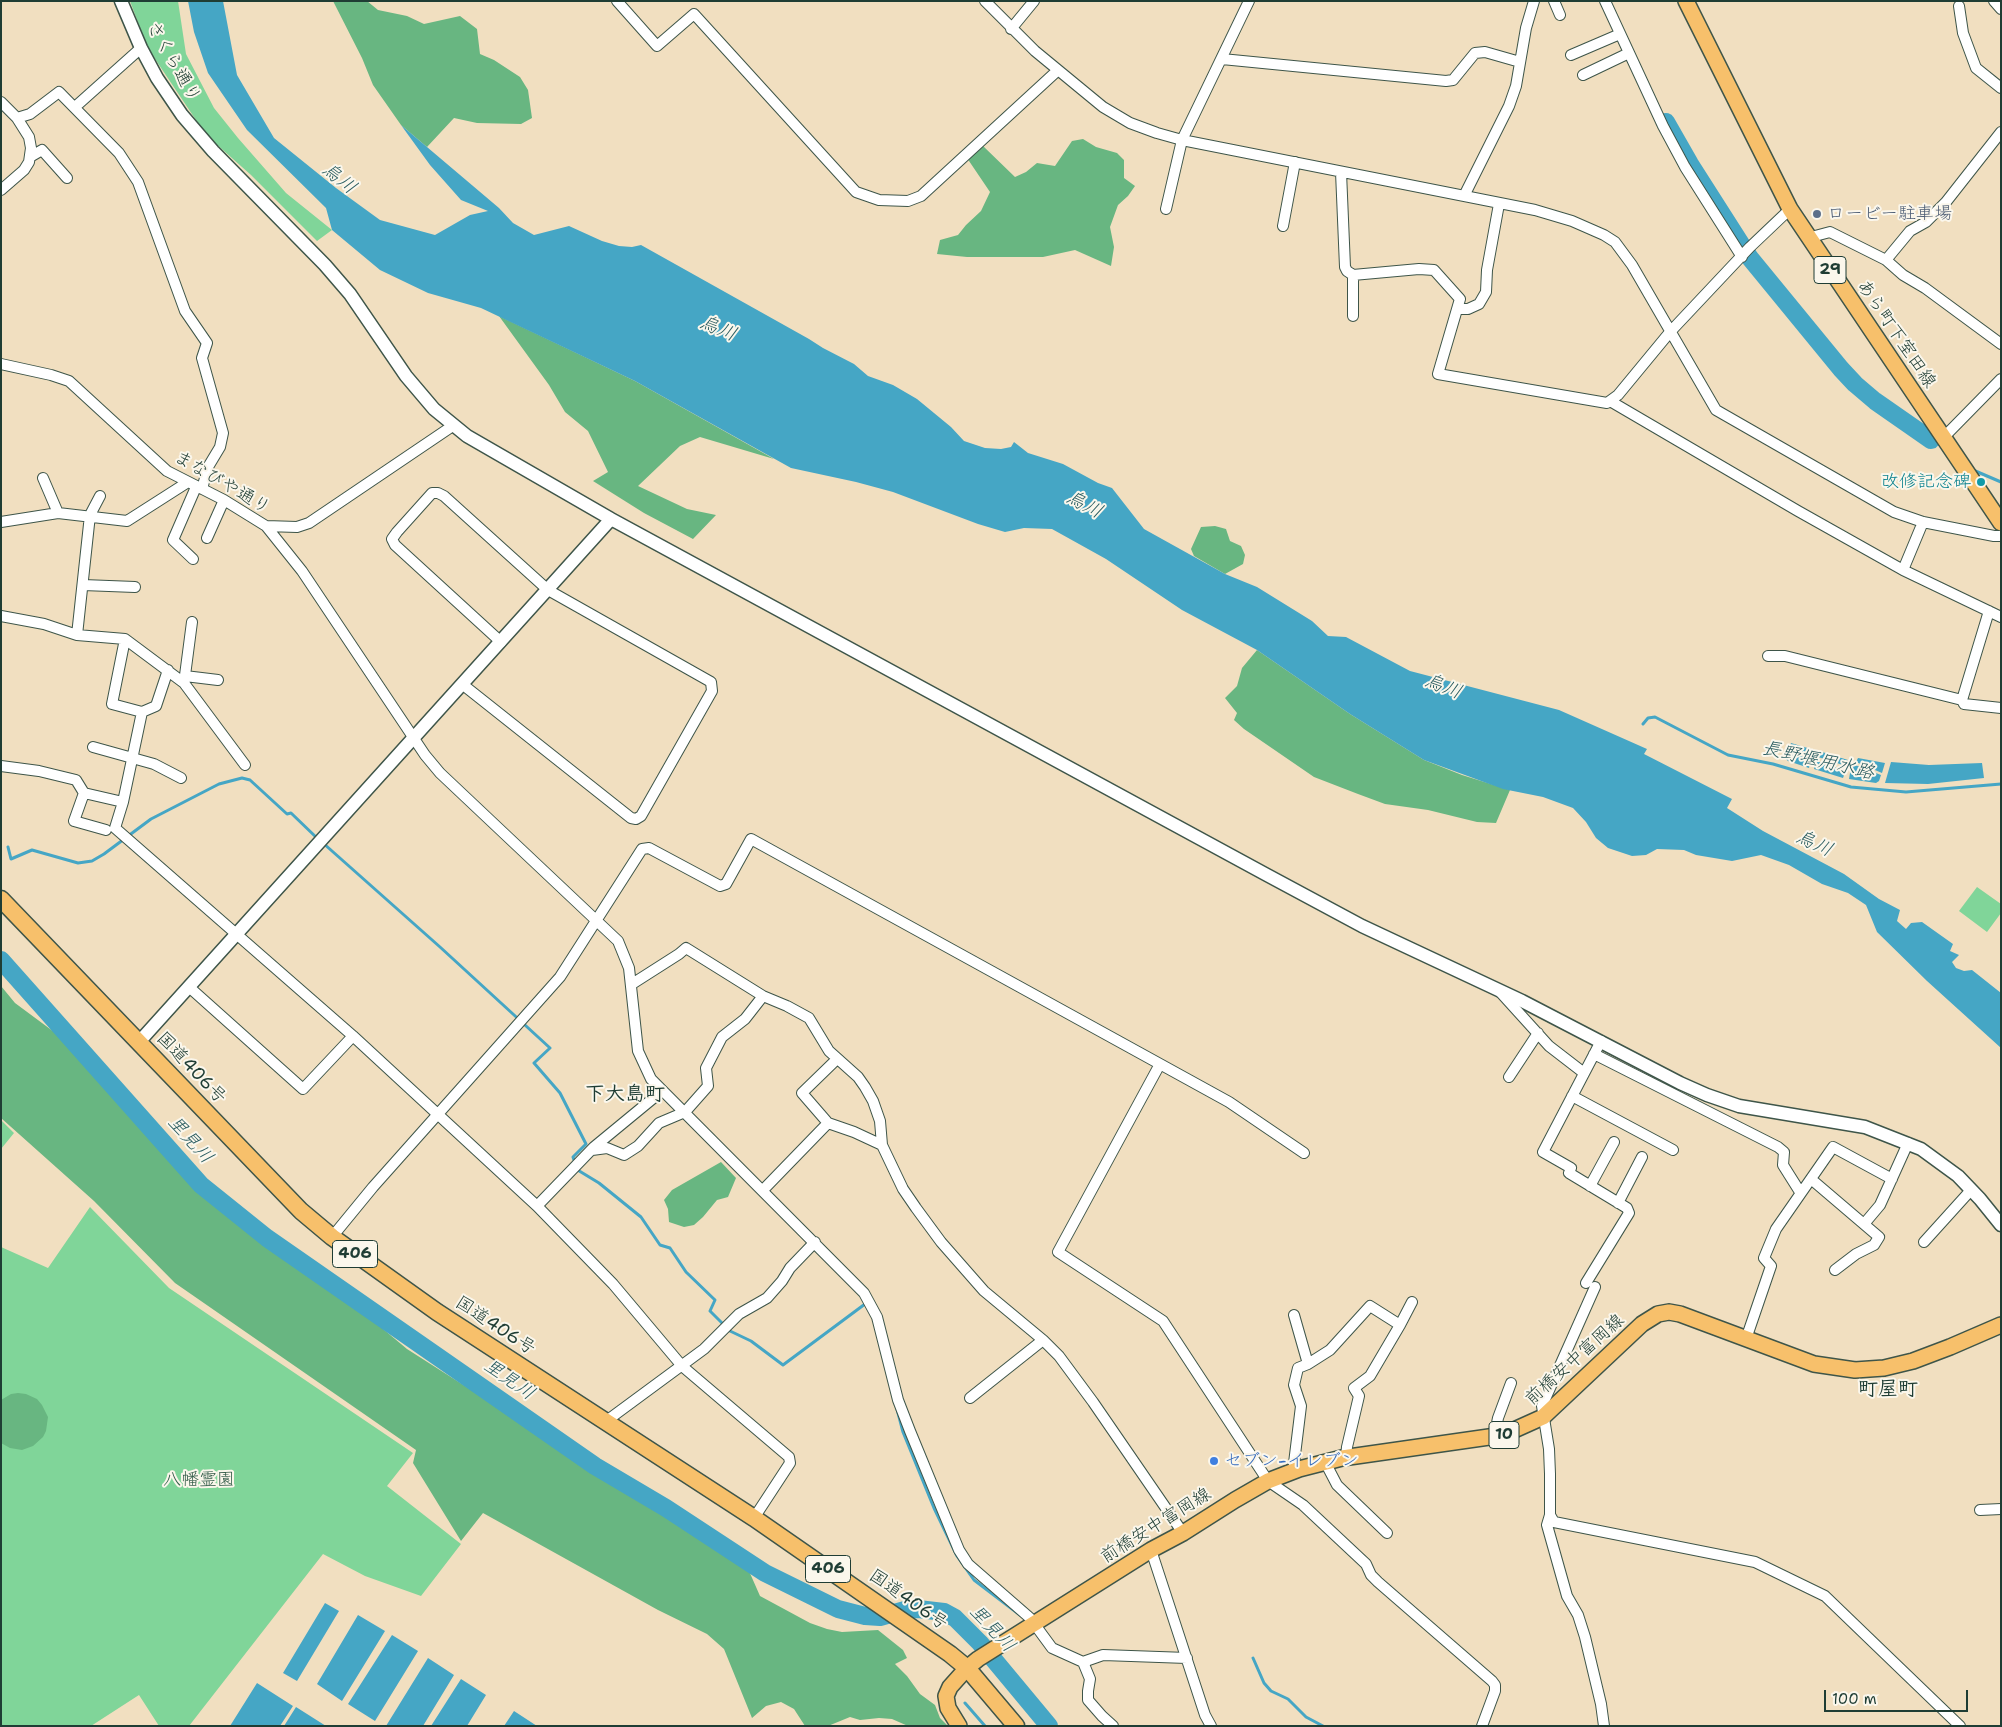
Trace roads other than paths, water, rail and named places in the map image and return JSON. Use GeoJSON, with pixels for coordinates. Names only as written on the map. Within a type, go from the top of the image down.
{"type":"FeatureCollection","features":[{"type":"Feature","properties":{"kind":"highway","name":"国道406号"},"geometry":{"type":"LineString","coordinates":[[1,900],[301,1211],[332,1237],[437,1312],[754,1518],[950,1654],[967,1668],[1016,1726]]}},
{"type":"Feature","properties":{"kind":"main road","name":"あら町下室田線"},"geometry":{"type":"LineString","coordinates":[[1686,1],[1790,209],[2001,523]]}},
{"type":"Feature","properties":{"kind":"main road","name":"前橋安中富岡線"},"geometry":{"type":"LineString","coordinates":[[967,1668],[997,1647],[1152,1550],[1268,1481],[1295,1470],[1346,1457],[1494,1438],[1543,1417],[1642,1324],[1658,1314],[1669,1312],[1680,1314],[1814,1364],[1841,1369],[1869,1370],[1897,1366],[1913,1361],[2001,1325]]}},
{"type":"Feature","properties":{"kind":"main road","name":"10"},"geometry":{"type":"LineString","coordinates":[[959,1726],[948,1708],[946,1696],[950,1687],[967,1668]]}},
{"type":"Feature","properties":{"kind":"street","name":"さくら通り"},"geometry":{"type":"LineString","coordinates":[[121,1],[141,48],[168,96],[200,137],[325,265],[350,294],[406,376],[434,409],[467,436],[611,519],[1267,876],[1362,926],[1498,990],[1680,1083],[1731,1103],[1760,1110],[1865,1127],[1908,1143],[1934,1158],[1971,1190],[2001,1225]]}},
{"type":"Feature","properties":{"kind":"street"},"geometry":{"type":"LineString","coordinates":[[617,1],[657,46],[694,14],[856,192],[879,200],[908,201],[921,196],[1057,71]]}},
{"type":"Feature","properties":{"kind":"street"},"geometry":{"type":"LineString","coordinates":[[985,1],[1057,71],[1114,114],[1157,133],[1182,140],[1559,216],[1588,226],[1615,242],[1632,264],[1716,410],[1894,512],[1923,522],[2001,536]]}},
{"type":"Feature","properties":{"kind":"street"},"geometry":{"type":"LineString","coordinates":[[1012,29],[1034,1]]}},
{"type":"Feature","properties":{"kind":"street"},"geometry":{"type":"LineString","coordinates":[[1166,209],[1182,140],[1249,1]]}},
{"type":"Feature","properties":{"kind":"street"},"geometry":{"type":"LineString","coordinates":[[1464,196],[1509,106],[1516,86],[1534,1]]}},
{"type":"Feature","properties":{"kind":"street"},"geometry":{"type":"LineString","coordinates":[[1554,1],[1560,15]]}},
{"type":"Feature","properties":{"kind":"street"},"geometry":{"type":"LineString","coordinates":[[1604,1],[1663,126],[1685,167],[1745,252]]}},
{"type":"Feature","properties":{"kind":"street"},"geometry":{"type":"LineString","coordinates":[[1994,1],[2001,9]]}},
{"type":"Feature","properties":{"kind":"street"},"geometry":{"type":"LineString","coordinates":[[1959,6],[1963,33],[1976,68],[2001,88]]}},
{"type":"Feature","properties":{"kind":"street"},"geometry":{"type":"LineString","coordinates":[[1572,55],[1620,34]]}},
{"type":"Feature","properties":{"kind":"street"},"geometry":{"type":"LineString","coordinates":[[75,107],[141,48]]}},
{"type":"Feature","properties":{"kind":"street"},"geometry":{"type":"LineString","coordinates":[[1222,59],[1446,81],[1454,80],[1475,53],[1485,52],[1520,62]]}},
{"type":"Feature","properties":{"kind":"street"},"geometry":{"type":"LineString","coordinates":[[1584,75],[1629,53]]}},
{"type":"Feature","properties":{"kind":"street"},"geometry":{"type":"LineString","coordinates":[[17,118],[30,114],[59,92],[119,153],[138,182],[185,311],[207,343],[202,358],[224,433],[220,447],[195,486],[173,540],[194,559]]}},
{"type":"Feature","properties":{"kind":"street"},"geometry":{"type":"LineString","coordinates":[[1,102],[17,118],[30,136],[29,162],[24,170],[1,190]]}},
{"type":"Feature","properties":{"kind":"street"},"geometry":{"type":"LineString","coordinates":[[1886,260],[1910,232],[1926,222],[1946,202],[1997,144],[2001,132]]}},
{"type":"Feature","properties":{"kind":"street"},"geometry":{"type":"LineString","coordinates":[[30,157],[42,150],[67,178]]}},
{"type":"Feature","properties":{"kind":"street"},"geometry":{"type":"LineString","coordinates":[[1283,226],[1294,162]]}},
{"type":"Feature","properties":{"kind":"street"},"geometry":{"type":"LineString","coordinates":[[1341,172],[1345,267],[1347,271],[1353,275],[1419,268],[1434,270],[1460,300],[1438,374],[1599,402],[1610,401],[1618,395],[1670,332],[1745,252],[1790,209]]}},
{"type":"Feature","properties":{"kind":"street"},"geometry":{"type":"LineString","coordinates":[[1457,309],[1468,309],[1479,304],[1486,292],[1487,270],[1499,204]]}},
{"type":"Feature","properties":{"kind":"street"},"geometry":{"type":"LineString","coordinates":[[1810,241],[1816,236],[1830,232],[1886,260],[1903,276],[1925,288],[2001,344]]}},
{"type":"Feature","properties":{"kind":"street"},"geometry":{"type":"LineString","coordinates":[[1353,275],[1353,316]]}},
{"type":"Feature","properties":{"kind":"street","name":"まなびや通り"},"geometry":{"type":"LineString","coordinates":[[1,364],[52,375],[69,381],[167,471],[224,500],[266,526],[302,571],[413,737],[440,772],[618,941],[627,961],[632,984],[638,1051],[651,1079],[864,1293],[876,1316],[898,1400],[959,1550],[976,1572],[1030,1618],[1052,1648],[1083,1662]]}},
{"type":"Feature","properties":{"kind":"street"},"geometry":{"type":"LineString","coordinates":[[1943,438],[2001,379]]}},
{"type":"Feature","properties":{"kind":"street"},"geometry":{"type":"LineString","coordinates":[[1610,401],[1903,570],[2001,616]]}},
{"type":"Feature","properties":{"kind":"street"},"geometry":{"type":"LineString","coordinates":[[266,526],[297,527],[309,523],[454,425]]}},
{"type":"Feature","properties":{"kind":"street"},"geometry":{"type":"LineString","coordinates":[[43,478],[58,512]]}},
{"type":"Feature","properties":{"kind":"street"},"geometry":{"type":"LineString","coordinates":[[1,522],[58,512],[128,521],[195,486]]}},
{"type":"Feature","properties":{"kind":"street"},"geometry":{"type":"LineString","coordinates":[[462,684],[631,818],[636,819],[641,816],[712,691],[711,682],[548,590],[444,496],[432,493],[392,539],[394,545],[501,642]]}},
{"type":"Feature","properties":{"kind":"street"},"geometry":{"type":"LineString","coordinates":[[77,635],[90,515],[100,496]]}},
{"type":"Feature","properties":{"kind":"street"},"geometry":{"type":"LineString","coordinates":[[207,538],[224,500]]}},
{"type":"Feature","properties":{"kind":"street"},"geometry":{"type":"LineString","coordinates":[[139,1042],[611,519]]}},
{"type":"Feature","properties":{"kind":"street"},"geometry":{"type":"LineString","coordinates":[[1903,570],[1923,522]]}},
{"type":"Feature","properties":{"kind":"street"},"geometry":{"type":"LineString","coordinates":[[83,584],[135,587]]}},
{"type":"Feature","properties":{"kind":"street"},"geometry":{"type":"LineString","coordinates":[[1962,700],[1990,612]]}},
{"type":"Feature","properties":{"kind":"street"},"geometry":{"type":"LineString","coordinates":[[1,616],[44,624],[77,635],[125,639],[168,670],[184,679],[245,764]]}},
{"type":"Feature","properties":{"kind":"street"},"geometry":{"type":"LineString","coordinates":[[184,679],[192,622]]}},
{"type":"Feature","properties":{"kind":"street"},"geometry":{"type":"LineString","coordinates":[[125,639],[112,704],[142,712],[156,706],[168,670]]}},
{"type":"Feature","properties":{"kind":"street"},"geometry":{"type":"LineString","coordinates":[[1768,656],[1785,656],[1962,700],[1964,704],[2001,708]]}},
{"type":"Feature","properties":{"kind":"street"},"geometry":{"type":"LineString","coordinates":[[184,679],[218,680]]}},
{"type":"Feature","properties":{"kind":"street"},"geometry":{"type":"LineString","coordinates":[[142,712],[123,802],[115,828],[353,1036],[538,1206],[613,1284],[682,1366],[791,1460],[754,1518]]}},
{"type":"Feature","properties":{"kind":"street"},"geometry":{"type":"LineString","coordinates":[[93,747],[154,764],[181,778]]}},
{"type":"Feature","properties":{"kind":"street"},"geometry":{"type":"LineString","coordinates":[[1,766],[39,771],[76,780],[84,793],[123,802]]}},
{"type":"Feature","properties":{"kind":"street"},"geometry":{"type":"LineString","coordinates":[[84,793],[74,821],[106,830]]}},
{"type":"Feature","properties":{"kind":"street"},"geometry":{"type":"LineString","coordinates":[[332,1237],[373,1187],[560,977],[642,849],[649,848],[720,886],[726,884],[751,840],[1229,1102],[1304,1153]]}},
{"type":"Feature","properties":{"kind":"street"},"geometry":{"type":"LineString","coordinates":[[632,984],[686,948],[763,996],[787,1006],[808,1018],[837,1059],[858,1077],[873,1101],[880,1121],[882,1145],[903,1188],[941,1242],[984,1291],[1043,1340],[1059,1356],[1183,1532]]}},
{"type":"Feature","properties":{"kind":"street"},"geometry":{"type":"LineString","coordinates":[[189,987],[303,1089],[353,1036]]}},
{"type":"Feature","properties":{"kind":"street"},"geometry":{"type":"LineString","coordinates":[[1498,990],[1549,1046],[1584,1073]]}},
{"type":"Feature","properties":{"kind":"street"},"geometry":{"type":"LineString","coordinates":[[592,1150],[607,1148],[624,1155],[638,1146],[660,1123],[685,1112],[708,1086],[706,1068],[722,1037],[745,1019],[763,996]]}},
{"type":"Feature","properties":{"kind":"street"},"geometry":{"type":"LineString","coordinates":[[1509,1077],[1538,1033]]}},
{"type":"Feature","properties":{"kind":"street"},"geometry":{"type":"LineString","coordinates":[[1601,1042],[1544,1152],[1571,1168],[1569,1174],[1627,1208],[1629,1213],[1591,1285],[1542,1406],[1549,1449],[1550,1515],[1547,1525],[1567,1596],[1578,1615],[1585,1637],[1601,1704],[1604,1726]]}},
{"type":"Feature","properties":{"kind":"street"},"geometry":{"type":"LineString","coordinates":[[1594,1054],[1784,1152],[1783,1165],[1800,1192]]}},
{"type":"Feature","properties":{"kind":"street"},"geometry":{"type":"LineString","coordinates":[[837,1059],[802,1093],[828,1123],[882,1145]]}},
{"type":"Feature","properties":{"kind":"street"},"geometry":{"type":"LineString","coordinates":[[1160,1064],[1058,1252],[1164,1321],[1268,1481],[1303,1505],[1366,1564],[1371,1575],[1378,1582],[1492,1681],[1495,1685],[1495,1691],[1482,1726]]}},
{"type":"Feature","properties":{"kind":"street"},"geometry":{"type":"LineString","coordinates":[[538,1206],[592,1150],[662,1090]]}},
{"type":"Feature","properties":{"kind":"street"},"geometry":{"type":"LineString","coordinates":[[1572,1096],[1673,1150]]}},
{"type":"Feature","properties":{"kind":"street"},"geometry":{"type":"LineString","coordinates":[[762,1190],[828,1123]]}},
{"type":"Feature","properties":{"kind":"street"},"geometry":{"type":"LineString","coordinates":[[1590,1186],[1614,1142]]}},
{"type":"Feature","properties":{"kind":"street"},"geometry":{"type":"LineString","coordinates":[[1864,1224],[1880,1205],[1908,1143]]}},
{"type":"Feature","properties":{"kind":"street"},"geometry":{"type":"LineString","coordinates":[[1746,1339],[1771,1266],[1764,1258],[1776,1230],[1832,1147],[1892,1179]]}},
{"type":"Feature","properties":{"kind":"street"},"geometry":{"type":"LineString","coordinates":[[1618,1203],[1642,1157]]}},
{"type":"Feature","properties":{"kind":"street"},"geometry":{"type":"LineString","coordinates":[[1811,1179],[1879,1237],[1874,1245],[1856,1254],[1835,1270]]}},
{"type":"Feature","properties":{"kind":"street"},"geometry":{"type":"LineString","coordinates":[[1924,1242],[1971,1190]]}},
{"type":"Feature","properties":{"kind":"street"},"geometry":{"type":"LineString","coordinates":[[605,1422],[709,1345],[726,1325],[739,1314],[767,1298],[782,1281],[790,1268],[815,1242]]}},
{"type":"Feature","properties":{"kind":"street"},"geometry":{"type":"LineString","coordinates":[[1346,1457],[1359,1396],[1354,1388],[1370,1376],[1412,1302]]}},
{"type":"Feature","properties":{"kind":"street"},"geometry":{"type":"LineString","coordinates":[[1295,1470],[1294,1463],[1301,1406],[1294,1385],[1298,1368],[1330,1350],[1370,1306],[1400,1325]]}},
{"type":"Feature","properties":{"kind":"street"},"geometry":{"type":"LineString","coordinates":[[1294,1315],[1308,1364]]}},
{"type":"Feature","properties":{"kind":"street"},"geometry":{"type":"LineString","coordinates":[[970,1398],[1043,1340]]}},
{"type":"Feature","properties":{"kind":"street"},"geometry":{"type":"LineString","coordinates":[[1494,1438],[1498,1418],[1511,1383]]}},
{"type":"Feature","properties":{"kind":"street"},"geometry":{"type":"LineString","coordinates":[[1326,1462],[1337,1485],[1387,1533]]}},
{"type":"Feature","properties":{"kind":"street"},"geometry":{"type":"LineString","coordinates":[[1980,1510],[2000,1510]]}},
{"type":"Feature","properties":{"kind":"street"},"geometry":{"type":"LineString","coordinates":[[1550,1515],[1554,1522],[1755,1562],[1824,1596],[1888,1655],[1960,1726]]}},
{"type":"Feature","properties":{"kind":"street"},"geometry":{"type":"LineString","coordinates":[[1152,1550],[1210,1726]]}},
{"type":"Feature","properties":{"kind":"street"},"geometry":{"type":"LineString","coordinates":[[1113,1726],[1088,1700],[1090,1679],[1083,1662],[1103,1655],[1188,1658]]}},
{"type":"Feature","properties":{"kind":"water","name":"烏川"},"geometry":{"type":"Polygon","coordinates":[[[188,1],[223,1],[237,75],[274,138],[336,188],[380,220],[435,235],[470,215],[488,211],[461,200],[430,165],[401,125],[499,208],[513,223],[534,235],[569,226],[602,241],[619,246],[632,247],[641,245],[854,364],[868,376],[893,385],[917,399],[951,427],[964,441],[985,448],[1001,449],[1011,447],[1014,442],[1028,453],[1063,464],[1098,483],[1112,488],[1144,529],[1225,574],[1257,587],[1312,621],[1328,636],[1346,637],[1410,671],[1559,710],[1647,749],[1644,754],[1732,799],[1727,808],[1763,831],[1844,874],[1879,899],[1900,910],[1897,921],[1906,929],[1911,923],[1922,922],[1953,944],[1950,951],[1959,955],[1952,962],[1956,968],[1964,971],[1972,970],[2001,993],[2001,1048],[1927,981],[1877,932],[1866,905],[1848,893],[1822,884],[1789,865],[1761,855],[1732,861],[1696,855],[1684,850],[1657,849],[1646,855],[1632,856],[1608,848],[1596,838],[1586,822],[1573,808],[1543,797],[1503,789],[1424,760],[1350,714],[1257,650],[1182,610],[1106,559],[1052,529],[1024,528],[1005,532],[978,524],[893,492],[791,468],[635,381],[481,308],[428,293],[380,270],[332,230],[326,208],[247,130],[208,73],[194,32],[188,1]]]}},
{"type":"Feature","properties":{"kind":"water"},"geometry":{"type":"Polygon","coordinates":[[[1791,743],[1814,750],[1812,757],[1789,750],[1791,743]]]}},
{"type":"Feature","properties":{"kind":"water"},"geometry":{"type":"Polygon","coordinates":[[[1819,751],[1848,760],[1846,766],[1818,757],[1819,751]]]}},
{"type":"Feature","properties":{"kind":"water"},"geometry":{"type":"Polygon","coordinates":[[[1790,753],[1811,759],[1809,768],[1788,761],[1785,758],[1786,754],[1790,753]]]}},
{"type":"Feature","properties":{"kind":"water"},"geometry":{"type":"Polygon","coordinates":[[[1858,758],[1885,763],[1882,773],[1856,762],[1858,758]]]}},
{"type":"Feature","properties":{"kind":"water"},"geometry":{"type":"Polygon","coordinates":[[[1816,761],[1846,770],[1843,778],[1814,769],[1816,761]]]}},
{"type":"Feature","properties":{"kind":"water"},"geometry":{"type":"Polygon","coordinates":[[[1891,762],[1929,765],[1982,763],[1984,778],[1928,784],[1885,783],[1891,762]]]}},
{"type":"Feature","properties":{"kind":"water"},"geometry":{"type":"Polygon","coordinates":[[[1855,765],[1881,775],[1879,781],[1876,783],[1849,779],[1851,767],[1855,765]]]}},
{"type":"Feature","properties":{"kind":"water"},"geometry":{"type":"Polygon","coordinates":[[[325,1603],[339,1611],[297,1681],[283,1673],[325,1603]]]}},
{"type":"Feature","properties":{"kind":"water"},"geometry":{"type":"Polygon","coordinates":[[[358,1615],[385,1631],[342,1701],[317,1684],[358,1615]]]}},
{"type":"Feature","properties":{"kind":"water"},"geometry":{"type":"Polygon","coordinates":[[[392,1635],[418,1651],[375,1721],[348,1704],[392,1635]]]}},
{"type":"Feature","properties":{"kind":"water"},"geometry":{"type":"Polygon","coordinates":[[[428,1658],[454,1675],[423,1726],[386,1726],[428,1658]]]}},
{"type":"Feature","properties":{"kind":"water"},"geometry":{"type":"Polygon","coordinates":[[[461,1679],[486,1695],[467,1726],[431,1726],[461,1679]]]}},
{"type":"Feature","properties":{"kind":"water"},"geometry":{"type":"Polygon","coordinates":[[[257,1683],[293,1706],[280,1726],[230,1726],[257,1683]]]}},
{"type":"Feature","properties":{"kind":"water"},"geometry":{"type":"Polygon","coordinates":[[[296,1707],[326,1726],[284,1726],[296,1707]]]}},
{"type":"Feature","properties":{"kind":"water"},"geometry":{"type":"Polygon","coordinates":[[[514,1711],[537,1726],[504,1726],[514,1711]]]}},
{"type":"Feature","properties":{"kind":"waterway"},"geometry":{"type":"LineString","coordinates":[[1666,122],[1690,164],[1750,258],[1841,369],[1875,401],[1931,440]]}},
{"type":"Feature","properties":{"kind":"waterway"},"geometry":{"type":"LineString","coordinates":[[1973,470],[2001,482]]}},
{"type":"Feature","properties":{"kind":"waterway","name":"長野堰用水路"},"geometry":{"type":"LineString","coordinates":[[1643,724],[1648,718],[1655,717],[1728,755],[1773,764],[1851,787],[1906,792],[2001,784]]}},
{"type":"Feature","properties":{"kind":"waterway"},"geometry":{"type":"LineString","coordinates":[[8,847],[11,859],[32,850],[78,863],[92,861],[151,819],[219,784],[242,778],[250,780],[287,814],[291,813],[318,839]]}},
{"type":"Feature","properties":{"kind":"waterway"},"geometry":{"type":"LineString","coordinates":[[323,843],[550,1048],[534,1063],[560,1093],[586,1144],[573,1157],[575,1163]]}},
{"type":"Feature","properties":{"kind":"waterway","name":"里見川"},"geometry":{"type":"LineString","coordinates":[[1,960],[201,1185],[267,1238],[595,1466],[666,1508],[765,1573],[838,1609],[865,1616],[880,1617],[905,1610],[918,1609],[944,1612],[955,1618],[980,1643],[1049,1726]]}},
{"type":"Feature","properties":{"kind":"waterway"},"geometry":{"type":"LineString","coordinates":[[576,1169],[599,1183],[641,1217],[660,1245],[670,1248],[686,1272],[715,1300],[710,1311],[730,1331],[751,1341],[783,1365],[866,1305]]}},
{"type":"Feature","properties":{"kind":"waterway"},"geometry":{"type":"LineString","coordinates":[[897,1409],[903,1432],[934,1508],[957,1556],[974,1580],[1020,1615]]}},
{"type":"Feature","properties":{"kind":"waterway"},"geometry":{"type":"LineString","coordinates":[[1253,1658],[1264,1683],[1271,1691],[1288,1699],[1306,1717],[1323,1726]]}},
{"type":"Feature","properties":{"kind":"waterway"},"geometry":{"type":"LineString","coordinates":[[965,1703],[985,1726]]}},
{"type":"Feature","properties":{"kind":"place","name":"ロービー駐車場"},"geometry":{"type":"Point","coordinates":[1817,214]}},
{"type":"Feature","properties":{"kind":"place","name":"改修記念碑"},"geometry":{"type":"Point","coordinates":[1981,482]}},
{"type":"Feature","properties":{"kind":"place","name":"セブン-イレブン"},"geometry":{"type":"Point","coordinates":[1214,1461]}},
{"type":"Feature","properties":{"kind":"district","name":"下大島町"},"geometry":{"type":"Point","coordinates":[625,1095]}},
{"type":"Feature","properties":{"kind":"district","name":"町屋町"},"geometry":{"type":"Point","coordinates":[1888,1390]}},
{"type":"Feature","properties":{"kind":"park label","name":"八幡霊園"},"geometry":{"type":"Point","coordinates":[199,1480]}}]}
